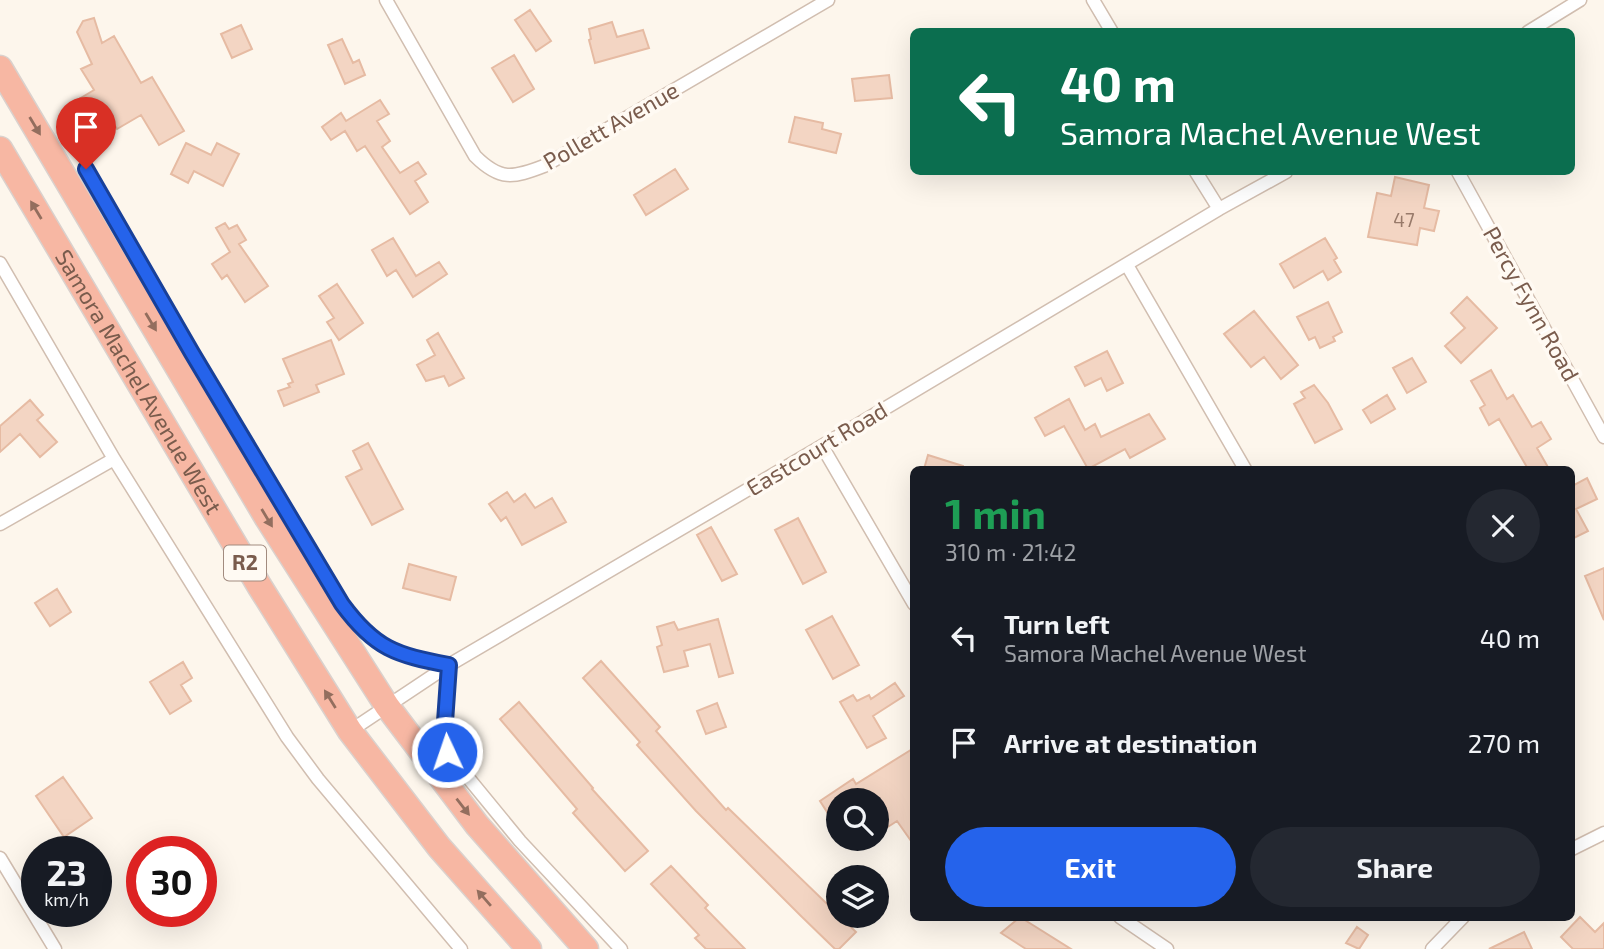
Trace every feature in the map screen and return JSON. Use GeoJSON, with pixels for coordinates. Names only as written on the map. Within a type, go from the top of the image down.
{"type":"FeatureCollection","features":[{"type":"Feature","properties":{"kind":"highway","name":"Samora Machel Avenue West"},"geometry":{"type":"LineString","coordinates":[[0,68],[267,518],[387,706],[477,825],[586,949]]}},
{"type":"Feature","properties":{"kind":"highway","name":"Samora Machel Avenue West"},"geometry":{"type":"LineString","coordinates":[[0,149],[260,587],[350,731],[439,847],[529,949]]}},
{"type":"Feature","properties":{"kind":"street","name":"Pollett Avenue"},"geometry":{"type":"LineString","coordinates":[[386,0],[475,156],[488,169],[505,176],[524,174],[544,166],[828,0]]}},
{"type":"Feature","properties":{"kind":"street"},"geometry":{"type":"LineString","coordinates":[[1093,0],[1110,28]]}},
{"type":"Feature","properties":{"kind":"street"},"geometry":{"type":"LineString","coordinates":[[1534,28],[1580,0]]}},
{"type":"Feature","properties":{"kind":"street"},"geometry":{"type":"LineString","coordinates":[[86,169],[342,604],[356,623],[388,649],[409,657],[449,665],[444,736],[447,752],[520,841],[621,949]]}},
{"type":"Feature","properties":{"kind":"street"},"geometry":{"type":"LineString","coordinates":[[1198,175],[1219,209]]}},
{"type":"Feature","properties":{"kind":"street","name":"Eastcourt Road"},"geometry":{"type":"LineString","coordinates":[[350,731],[449,665],[1281,175]]}},
{"type":"Feature","properties":{"kind":"street","name":"Percy Fynn Road"},"geometry":{"type":"LineString","coordinates":[[1460,175],[1604,437]]}},
{"type":"Feature","properties":{"kind":"street"},"geometry":{"type":"LineString","coordinates":[[0,263],[114,459],[302,758],[461,949]]}},
{"type":"Feature","properties":{"kind":"street"},"geometry":{"type":"LineString","coordinates":[[1127,265],[1243,466]]}},
{"type":"Feature","properties":{"kind":"street"},"geometry":{"type":"LineString","coordinates":[[822,446],[910,597]]}},
{"type":"Feature","properties":{"kind":"street"},"geometry":{"type":"LineString","coordinates":[[0,524],[114,459]]}},
{"type":"Feature","properties":{"kind":"street"},"geometry":{"type":"LineString","coordinates":[[1575,848],[1604,833]]}},
{"type":"Feature","properties":{"kind":"street"},"geometry":{"type":"LineString","coordinates":[[0,858],[55,949]]}},
{"type":"Feature","properties":{"kind":"street"},"geometry":{"type":"LineString","coordinates":[[1126,921],[1167,949]]}},
{"type":"Feature","properties":{"kind":"street"},"geometry":{"type":"LineString","coordinates":[[1432,949],[1459,921]]}},
{"type":"Feature","properties":{"kind":"building"},"geometry":{"type":"Polygon","coordinates":[[[530,10],[551,41],[536,51],[515,20],[530,10]]]}},
{"type":"Feature","properties":{"kind":"building"},"geometry":{"type":"Polygon","coordinates":[[[94,18],[102,43],[114,36],[141,83],[152,77],[184,131],[159,145],[141,115],[117,129],[113,123],[93,134],[74,102],[94,90],[81,69],[92,64],[77,32],[83,21],[94,18]]]}},
{"type":"Feature","properties":{"kind":"building"},"geometry":{"type":"Polygon","coordinates":[[[612,22],[617,37],[643,30],[649,48],[595,63],[589,29],[612,22]]]}},
{"type":"Feature","properties":{"kind":"building"},"geometry":{"type":"Polygon","coordinates":[[[241,25],[252,49],[232,58],[221,34],[241,25]]]}},
{"type":"Feature","properties":{"kind":"building"},"geometry":{"type":"Polygon","coordinates":[[[342,39],[353,63],[359,60],[365,75],[345,84],[328,45],[342,39]]]}},
{"type":"Feature","properties":{"kind":"building"},"geometry":{"type":"Polygon","coordinates":[[[514,55],[534,89],[513,102],[492,68],[514,55]]]}},
{"type":"Feature","properties":{"kind":"building"},"geometry":{"type":"Polygon","coordinates":[[[889,75],[892,98],[855,101],[852,79],[889,75]]]}},
{"type":"Feature","properties":{"kind":"building"},"geometry":{"type":"Polygon","coordinates":[[[380,100],[389,114],[377,121],[390,141],[382,147],[400,173],[418,162],[426,174],[415,181],[428,202],[410,214],[365,146],[357,151],[345,131],[331,140],[322,127],[341,113],[346,121],[380,100]]]}},
{"type":"Feature","properties":{"kind":"building"},"geometry":{"type":"Polygon","coordinates":[[[795,117],[823,123],[822,129],[841,134],[836,153],[789,142],[795,117]]]}},
{"type":"Feature","properties":{"kind":"building"},"geometry":{"type":"Polygon","coordinates":[[[186,143],[211,155],[217,143],[239,154],[223,186],[194,171],[188,183],[171,174],[186,143]]]}},
{"type":"Feature","properties":{"kind":"building"},"geometry":{"type":"Polygon","coordinates":[[[675,169],[688,189],[646,215],[634,195],[675,169]]]}},
{"type":"Feature","properties":{"kind":"building"},"geometry":{"type":"Polygon","coordinates":[[[1395,177],[1429,185],[1424,208],[1439,211],[1434,231],[1420,228],[1417,245],[1368,237],[1377,193],[1391,196],[1395,177]]]}},
{"type":"Feature","properties":{"kind":"building"},"geometry":{"type":"Polygon","coordinates":[[[225,223],[229,229],[237,225],[246,240],[239,244],[268,286],[245,302],[227,275],[222,279],[212,264],[230,252],[216,228],[225,223]]]}},
{"type":"Feature","properties":{"kind":"building"},"geometry":{"type":"Polygon","coordinates":[[[393,238],[416,276],[439,262],[447,274],[413,297],[396,270],[387,276],[372,250],[393,238]]]}},
{"type":"Feature","properties":{"kind":"building"},"geometry":{"type":"Polygon","coordinates":[[[1325,238],[1337,258],[1334,260],[1341,272],[1328,280],[1323,271],[1294,288],[1280,264],[1325,238]]]}},
{"type":"Feature","properties":{"kind":"building"},"geometry":{"type":"Polygon","coordinates":[[[337,284],[363,323],[339,340],[327,322],[334,318],[319,296],[337,284]]]}},
{"type":"Feature","properties":{"kind":"building"},"geometry":{"type":"Polygon","coordinates":[[[1467,297],[1497,328],[1461,363],[1445,346],[1465,328],[1451,313],[1467,297]]]}},
{"type":"Feature","properties":{"kind":"building"},"geometry":{"type":"Polygon","coordinates":[[[1328,302],[1342,332],[1333,337],[1335,341],[1320,348],[1315,337],[1309,340],[1297,317],[1328,302]]]}},
{"type":"Feature","properties":{"kind":"building"},"geometry":{"type":"Polygon","coordinates":[[[1254,311],[1298,365],[1281,379],[1264,357],[1251,367],[1224,334],[1254,311]]]}},
{"type":"Feature","properties":{"kind":"building"},"geometry":{"type":"Polygon","coordinates":[[[438,333],[464,378],[449,386],[444,376],[426,381],[417,365],[435,355],[427,340],[438,333]]]}},
{"type":"Feature","properties":{"kind":"building"},"geometry":{"type":"Polygon","coordinates":[[[331,340],[344,374],[316,385],[319,392],[284,406],[278,391],[290,387],[288,384],[293,382],[283,359],[331,340]]]}},
{"type":"Feature","properties":{"kind":"building"},"geometry":{"type":"Polygon","coordinates":[[[1107,351],[1123,383],[1107,391],[1101,378],[1085,386],[1075,367],[1107,351]]]}},
{"type":"Feature","properties":{"kind":"building"},"geometry":{"type":"Polygon","coordinates":[[[1412,358],[1426,382],[1407,393],[1393,368],[1412,358]]]}},
{"type":"Feature","properties":{"kind":"building"},"geometry":{"type":"Polygon","coordinates":[[[1491,370],[1507,399],[1513,395],[1532,427],[1541,422],[1551,439],[1537,448],[1547,466],[1526,466],[1499,419],[1489,425],[1480,408],[1485,405],[1471,381],[1491,370]]]}},
{"type":"Feature","properties":{"kind":"building"},"geometry":{"type":"Polygon","coordinates":[[[1314,385],[1328,403],[1342,429],[1315,443],[1294,404],[1305,398],[1301,392],[1314,385]]]}},
{"type":"Feature","properties":{"kind":"building"},"geometry":{"type":"Polygon","coordinates":[[[1387,395],[1395,409],[1371,423],[1363,410],[1387,395]]]}},
{"type":"Feature","properties":{"kind":"building"},"geometry":{"type":"Polygon","coordinates":[[[1069,399],[1085,430],[1095,424],[1101,437],[1149,414],[1165,439],[1130,458],[1125,449],[1094,466],[1086,466],[1064,426],[1045,436],[1035,418],[1069,399]]]}},
{"type":"Feature","properties":{"kind":"building"},"geometry":{"type":"Polygon","coordinates":[[[30,400],[43,415],[37,420],[57,442],[40,457],[20,434],[0,452],[0,426],[30,400]]]}},
{"type":"Feature","properties":{"kind":"building"},"geometry":{"type":"Polygon","coordinates":[[[368,443],[403,509],[372,525],[346,477],[362,469],[353,451],[368,443]]]}},
{"type":"Feature","properties":{"kind":"building"},"geometry":{"type":"Polygon","coordinates":[[[928,455],[963,466],[925,466],[928,455]]]}},
{"type":"Feature","properties":{"kind":"building"},"geometry":{"type":"Polygon","coordinates":[[[1587,478],[1597,499],[1576,509],[1588,531],[1575,538],[1575,484],[1587,478]]]}},
{"type":"Feature","properties":{"kind":"building"},"geometry":{"type":"Polygon","coordinates":[[[507,492],[514,502],[525,494],[535,508],[552,498],[566,522],[522,545],[506,517],[501,521],[489,504],[507,492]]]}},
{"type":"Feature","properties":{"kind":"building"},"geometry":{"type":"Polygon","coordinates":[[[798,518],[826,572],[803,584],[775,530],[798,518]]]}},
{"type":"Feature","properties":{"kind":"building"},"geometry":{"type":"Polygon","coordinates":[[[711,527],[737,574],[722,581],[697,535],[711,527]]]}},
{"type":"Feature","properties":{"kind":"building"},"geometry":{"type":"Polygon","coordinates":[[[409,564],[456,577],[450,600],[403,588],[409,564]]]}},
{"type":"Feature","properties":{"kind":"building"},"geometry":{"type":"Polygon","coordinates":[[[1604,568],[1604,620],[1585,576],[1604,568]]]}},
{"type":"Feature","properties":{"kind":"building"},"geometry":{"type":"Polygon","coordinates":[[[57,589],[71,612],[50,626],[35,603],[57,589]]]}},
{"type":"Feature","properties":{"kind":"building"},"geometry":{"type":"Polygon","coordinates":[[[832,616],[859,665],[833,679],[806,630],[832,616]]]}},
{"type":"Feature","properties":{"kind":"building"},"geometry":{"type":"Polygon","coordinates":[[[718,619],[733,673],[719,677],[710,644],[684,651],[688,666],[664,672],[657,647],[662,645],[657,627],[674,622],[678,630],[718,619]]]}},
{"type":"Feature","properties":{"kind":"building"},"geometry":{"type":"Polygon","coordinates":[[[601,661],[660,727],[656,731],[726,810],[728,808],[826,903],[826,928],[852,928],[856,932],[839,949],[835,949],[696,811],[637,745],[640,742],[583,678],[601,661]]]}},
{"type":"Feature","properties":{"kind":"building"},"geometry":{"type":"Polygon","coordinates":[[[183,662],[192,678],[181,685],[191,701],[170,714],[150,682],[183,662]]]}},
{"type":"Feature","properties":{"kind":"building"},"geometry":{"type":"Polygon","coordinates":[[[895,683],[904,696],[873,716],[886,738],[867,748],[840,702],[853,695],[857,701],[869,695],[871,699],[895,683]]]}},
{"type":"Feature","properties":{"kind":"building"},"geometry":{"type":"Polygon","coordinates":[[[519,702],[648,851],[625,871],[573,813],[577,809],[500,719],[519,702]]]}},
{"type":"Feature","properties":{"kind":"building"},"geometry":{"type":"Polygon","coordinates":[[[717,703],[726,727],[706,734],[697,711],[717,703]]]}},
{"type":"Feature","properties":{"kind":"building"},"geometry":{"type":"Polygon","coordinates":[[[910,750],[910,839],[897,821],[889,826],[889,788],[840,788],[853,779],[856,784],[910,750]]]}},
{"type":"Feature","properties":{"kind":"building"},"geometry":{"type":"Polygon","coordinates":[[[63,777],[92,818],[63,836],[36,796],[63,777]]]}},
{"type":"Feature","properties":{"kind":"building"},"geometry":{"type":"Polygon","coordinates":[[[826,797],[826,810],[820,801],[826,797]]]}},
{"type":"Feature","properties":{"kind":"building"},"geometry":{"type":"Polygon","coordinates":[[[671,866],[708,905],[705,908],[745,949],[706,949],[695,938],[699,935],[651,884],[671,866]]]}},
{"type":"Feature","properties":{"kind":"building"},"geometry":{"type":"Polygon","coordinates":[[[1580,917],[1595,932],[1604,923],[1604,949],[1573,949],[1561,937],[1580,917]]]}},
{"type":"Feature","properties":{"kind":"building"},"geometry":{"type":"Polygon","coordinates":[[[1015,921],[1026,921],[1071,949],[1026,949],[1001,933],[1015,921]]]}},
{"type":"Feature","properties":{"kind":"building"},"geometry":{"type":"Polygon","coordinates":[[[1357,927],[1368,935],[1359,949],[1346,943],[1357,927]]]}},
{"type":"Feature","properties":{"kind":"building"},"geometry":{"type":"Polygon","coordinates":[[[1524,932],[1532,949],[1489,949],[1524,932]]]}},
{"type":"Feature","properties":{"kind":"route"},"geometry":{"type":"LineString","coordinates":[[86,169],[342,604],[356,623],[388,649],[409,657],[449,665],[444,736],[447,752]]}}]}
